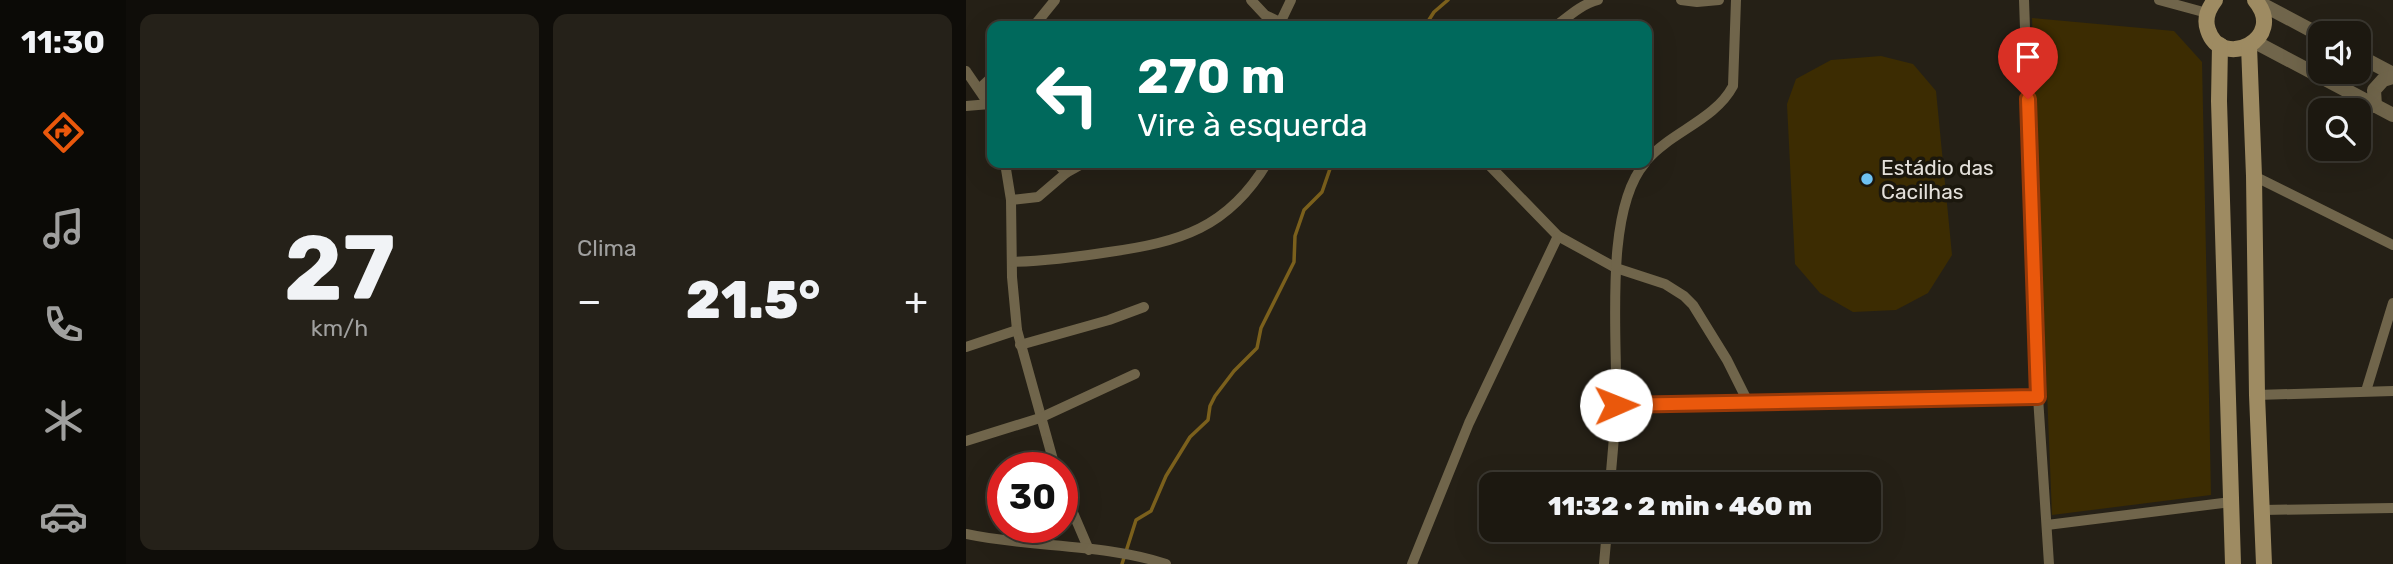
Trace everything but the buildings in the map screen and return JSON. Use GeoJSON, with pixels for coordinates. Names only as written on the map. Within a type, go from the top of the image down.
{"type":"FeatureCollection","features":[{"type":"Feature","properties":{"kind":"main road"},"geometry":{"type":"LineString","coordinates":[[2211,6],[2207,27],[2210,34],[2220,45],[2234,50],[2252,44],[2263,29],[2263,14],[2255,1]]}},
{"type":"Feature","properties":{"kind":"main road"},"geometry":{"type":"LineString","coordinates":[[2252,44],[2257,395],[2264,564]]}},
{"type":"Feature","properties":{"kind":"main road"},"geometry":{"type":"LineString","coordinates":[[2220,45],[2219,101],[2232,564]]}},
{"type":"Feature","properties":{"kind":"street"},"geometry":{"type":"LineString","coordinates":[[1038,21],[1055,0]]}},
{"type":"Feature","properties":{"kind":"street"},"geometry":{"type":"LineString","coordinates":[[1251,0],[1265,15],[1276,21]]}},
{"type":"Feature","properties":{"kind":"street"},"geometry":{"type":"LineString","coordinates":[[1285,21],[1291,0]]}},
{"type":"Feature","properties":{"kind":"street"},"geometry":{"type":"LineString","coordinates":[[1562,21],[1590,2],[1598,0]]}},
{"type":"Feature","properties":{"kind":"street"},"geometry":{"type":"LineString","coordinates":[[1681,0],[1719,0]]}},
{"type":"Feature","properties":{"kind":"street"},"geometry":{"type":"LineString","coordinates":[[1652,154],[1699,121],[1727,97],[1733,86],[1736,0]]}},
{"type":"Feature","properties":{"kind":"street"},"geometry":{"type":"LineString","coordinates":[[2024,0],[2038,397],[2049,564]]}},
{"type":"Feature","properties":{"kind":"street"},"geometry":{"type":"LineString","coordinates":[[2159,0],[2211,6]]}},
{"type":"Feature","properties":{"kind":"street"},"geometry":{"type":"LineString","coordinates":[[2255,1],[2308,29]]}},
{"type":"Feature","properties":{"kind":"street"},"geometry":{"type":"LineString","coordinates":[[2252,44],[2393,115]]}},
{"type":"Feature","properties":{"kind":"street"},"geometry":{"type":"LineString","coordinates":[[2371,63],[2393,75]]}},
{"type":"Feature","properties":{"kind":"street"},"geometry":{"type":"LineString","coordinates":[[966,71],[987,101]]}},
{"type":"Feature","properties":{"kind":"street"},"geometry":{"type":"LineString","coordinates":[[2375,106],[2374,89],[2393,75]]}},
{"type":"Feature","properties":{"kind":"street"},"geometry":{"type":"LineString","coordinates":[[979,89],[987,82]]}},
{"type":"Feature","properties":{"kind":"street"},"geometry":{"type":"LineString","coordinates":[[966,106],[987,107]]}},
{"type":"Feature","properties":{"kind":"street"},"geometry":{"type":"LineString","coordinates":[[1006,168],[1011,200],[1017,330],[1050,452]]}},
{"type":"Feature","properties":{"kind":"street"},"geometry":{"type":"LineString","coordinates":[[1062,168],[1066,173]]}},
{"type":"Feature","properties":{"kind":"street"},"geometry":{"type":"LineString","coordinates":[[1011,200],[1038,197],[1075,168]]}},
{"type":"Feature","properties":{"kind":"street"},"geometry":{"type":"LineString","coordinates":[[1012,262],[1060,260],[1139,248],[1183,237],[1212,222],[1238,201],[1264,168]]}},
{"type":"Feature","properties":{"kind":"street"},"geometry":{"type":"LineString","coordinates":[[1492,168],[1559,236],[1616,268],[1665,284],[1693,305],[1727,360],[1748,402]]}},
{"type":"Feature","properties":{"kind":"street"},"geometry":{"type":"LineString","coordinates":[[1611,472],[1616,405],[1616,268],[1619,226],[1633,181],[1642,168]]}},
{"type":"Feature","properties":{"kind":"street"},"geometry":{"type":"LineString","coordinates":[[2254,176],[2393,245]]}},
{"type":"Feature","properties":{"kind":"street"},"geometry":{"type":"LineString","coordinates":[[1412,564],[1469,424],[1559,236]]}},
{"type":"Feature","properties":{"kind":"street"},"geometry":{"type":"LineString","coordinates":[[2365,391],[2393,303]]}},
{"type":"Feature","properties":{"kind":"street"},"geometry":{"type":"LineString","coordinates":[[1020,345],[1109,320],[1144,307]]}},
{"type":"Feature","properties":{"kind":"street"},"geometry":{"type":"LineString","coordinates":[[966,347],[1017,330]]}},
{"type":"Feature","properties":{"kind":"street"},"geometry":{"type":"LineString","coordinates":[[966,442],[1040,418],[1135,374]]}},
{"type":"Feature","properties":{"kind":"street"},"geometry":{"type":"LineString","coordinates":[[2257,395],[2393,391]]}},
{"type":"Feature","properties":{"kind":"street"},"geometry":{"type":"LineString","coordinates":[[1616,405],[2038,397]]}},
{"type":"Feature","properties":{"kind":"street"},"geometry":{"type":"LineString","coordinates":[[2047,525],[2231,502]]}},
{"type":"Feature","properties":{"kind":"street"},"geometry":{"type":"LineString","coordinates":[[2263,510],[2393,508]]}},
{"type":"Feature","properties":{"kind":"street"},"geometry":{"type":"LineString","coordinates":[[1078,524],[1089,550]]}},
{"type":"Feature","properties":{"kind":"street"},"geometry":{"type":"LineString","coordinates":[[966,534],[1109,552],[1161,562]]}},
{"type":"Feature","properties":{"kind":"street"},"geometry":{"type":"LineString","coordinates":[[1604,564],[1606,542]]}},
{"type":"Feature","properties":{"kind":"shaded area"},"geometry":{"type":"Polygon","coordinates":[[[2032,18],[2174,31],[2202,62],[2211,495],[2052,515],[2032,18]]]}},
{"type":"Feature","properties":{"kind":"shaded area","name":"Estádio das Cacilhas"},"geometry":{"type":"Polygon","coordinates":[[[1881,56],[1913,64],[1936,91],[1952,255],[1928,293],[1896,310],[1853,312],[1820,293],[1795,264],[1787,104],[1796,79],[1831,60],[1881,56]]]}},
{"type":"Feature","properties":{"kind":"waterway"},"geometry":{"type":"LineString","coordinates":[[1428,21],[1448,0]]}},
{"type":"Feature","properties":{"kind":"waterway"},"geometry":{"type":"LineString","coordinates":[[1122,564],[1136,520],[1151,511],[1166,476],[1190,437],[1208,420],[1215,396],[1234,371],[1257,348],[1261,328],[1294,262],[1295,236],[1304,210],[1322,192],[1330,168]]}},
{"type":"Feature","properties":{"kind":"place","name":"Estádio das Cacilhas"},"geometry":{"type":"Point","coordinates":[1867,179]}},
{"type":"Feature","properties":{"kind":"route"},"geometry":{"type":"LineString","coordinates":[[1616,405],[2038,397],[2028,99]]}}]}
